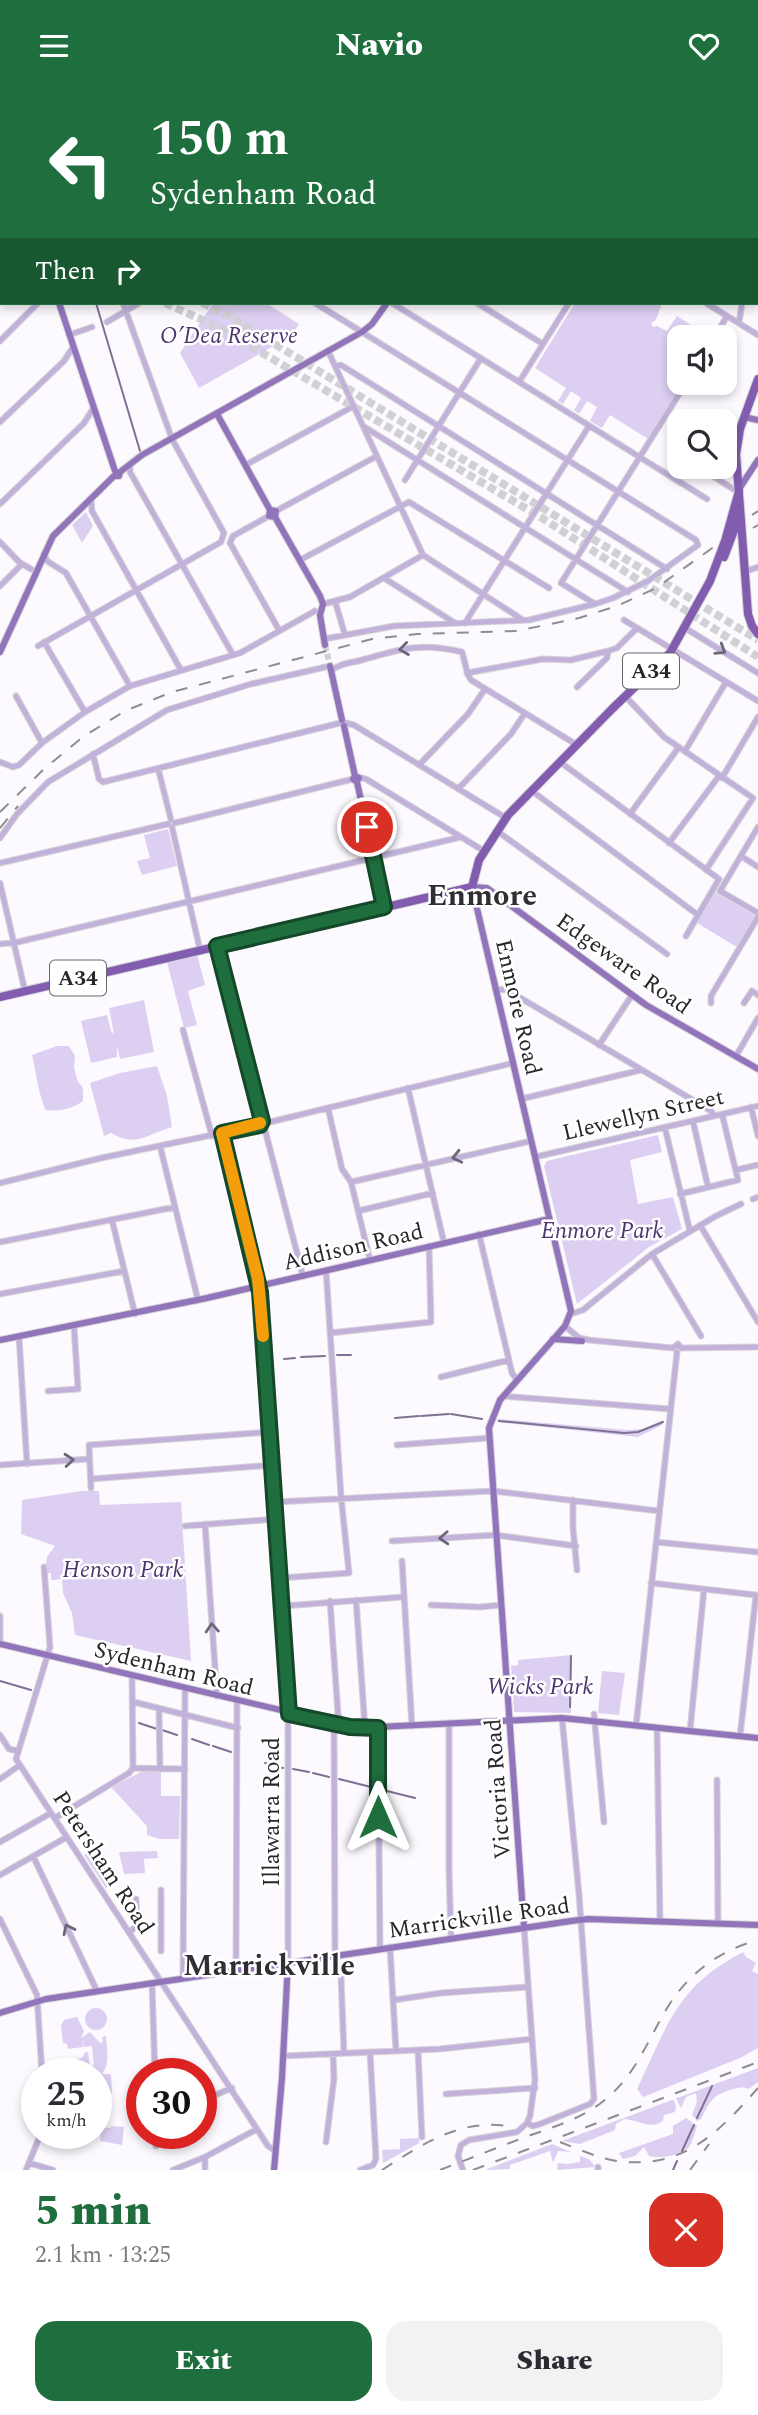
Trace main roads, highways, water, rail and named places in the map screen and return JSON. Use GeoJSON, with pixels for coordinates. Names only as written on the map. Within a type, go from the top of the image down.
{"type":"FeatureCollection","features":[{"type":"Feature","properties":{"kind":"highway"},"geometry":{"type":"LineString","coordinates":[[758,379],[736,445],[748,618],[758,634]]}},
{"type":"Feature","properties":{"kind":"highway","name":"Enmore Road"},"geometry":{"type":"LineString","coordinates":[[472,887],[475,871],[484,851],[506,818],[673,649],[710,581],[730,527],[739,490]]}},
{"type":"Feature","properties":{"kind":"highway","name":"Enmore Road"},"geometry":{"type":"LineString","coordinates":[[710,581],[733,538],[741,513]]}},
{"type":"Feature","properties":{"kind":"highway"},"geometry":{"type":"LineString","coordinates":[[730,527],[743,559]]}},
{"type":"Feature","properties":{"kind":"highway","name":"A34"},"geometry":{"type":"LineString","coordinates":[[0,997],[472,887]]}},
{"type":"Feature","properties":{"kind":"main road"},"geometry":{"type":"LineString","coordinates":[[60,305],[116,473]]}},
{"type":"Feature","properties":{"kind":"main road"},"geometry":{"type":"LineString","coordinates":[[300,367],[364,333],[387,305]]}},
{"type":"Feature","properties":{"kind":"main road"},"geometry":{"type":"LineString","coordinates":[[0,652],[34,571],[53,536],[116,473],[364,333]]}},
{"type":"Feature","properties":{"kind":"main road"},"geometry":{"type":"LineString","coordinates":[[217,414],[316,590],[324,642]]}},
{"type":"Feature","properties":{"kind":"main road"},"geometry":{"type":"LineString","coordinates":[[744,417],[758,420]]}},
{"type":"Feature","properties":{"kind":"main road"},"geometry":{"type":"LineString","coordinates":[[739,490],[758,460]]}},
{"type":"Feature","properties":{"kind":"main road"},"geometry":{"type":"LineString","coordinates":[[330,668],[384,907]]}},
{"type":"Feature","properties":{"kind":"main road"},"geometry":{"type":"LineString","coordinates":[[475,871],[487,888]]}},
{"type":"Feature","properties":{"kind":"main road"},"geometry":{"type":"LineString","coordinates":[[472,887],[487,888]]}},
{"type":"Feature","properties":{"kind":"main road","name":"Enmore Road"},"geometry":{"type":"LineString","coordinates":[[472,887],[571,1314]]}},
{"type":"Feature","properties":{"kind":"main road","name":"Edgeware Road"},"geometry":{"type":"LineString","coordinates":[[487,888],[632,995],[758,1069]]}},
{"type":"Feature","properties":{"kind":"main road"},"geometry":{"type":"LineString","coordinates":[[536,1222],[546,1205]]}},
{"type":"Feature","properties":{"kind":"main road","name":"Addison Road"},"geometry":{"type":"LineString","coordinates":[[0,1339],[135,1314],[549,1219]]}},
{"type":"Feature","properties":{"kind":"main road","name":"Victoria Road"},"geometry":{"type":"LineString","coordinates":[[524,1927],[489,1439],[492,1417],[503,1396],[563,1328],[571,1314]]}},
{"type":"Feature","properties":{"kind":"main road"},"geometry":{"type":"LineString","coordinates":[[553,1339],[585,1341]]}},
{"type":"Feature","properties":{"kind":"main road","name":"Sydenham Road"},"geometry":{"type":"LineString","coordinates":[[0,1644],[342,1726],[378,1728],[594,1718],[636,1726],[758,1738]]}},
{"type":"Feature","properties":{"kind":"main road"},"geometry":{"type":"LineString","coordinates":[[503,1931],[514,1925],[523,1914]]}},
{"type":"Feature","properties":{"kind":"main road","name":"Marrickville Road"},"geometry":{"type":"LineString","coordinates":[[0,2013],[38,2001],[97,1991],[580,1920],[758,1925]]}},
{"type":"Feature","properties":{"kind":"main road","name":"Illawarra Road"},"geometry":{"type":"LineString","coordinates":[[274,2170],[284,2056],[288,1962]]}},
{"type":"Feature","properties":{"kind":"waterway"},"geometry":{"type":"LineString","coordinates":[[97,305],[140,451]]}},
{"type":"Feature","properties":{"kind":"waterway"},"geometry":{"type":"LineString","coordinates":[[337,1355],[351,1355]]}},
{"type":"Feature","properties":{"kind":"waterway"},"geometry":{"type":"LineString","coordinates":[[301,1357],[325,1356]]}},
{"type":"Feature","properties":{"kind":"waterway"},"geometry":{"type":"LineString","coordinates":[[284,1359],[295,1358]]}},
{"type":"Feature","properties":{"kind":"waterway"},"geometry":{"type":"LineString","coordinates":[[421,1416],[449,1414]]}},
{"type":"Feature","properties":{"kind":"waterway"},"geometry":{"type":"LineString","coordinates":[[451,1414],[482,1419]]}},
{"type":"Feature","properties":{"kind":"waterway"},"geometry":{"type":"LineString","coordinates":[[395,1418],[419,1416]]}},
{"type":"Feature","properties":{"kind":"waterway"},"geometry":{"type":"LineString","coordinates":[[499,1421],[624,1433],[638,1432],[663,1422]]}},
{"type":"Feature","properties":{"kind":"waterway"},"geometry":{"type":"LineString","coordinates":[[570,1707],[571,1656]]}},
{"type":"Feature","properties":{"kind":"waterway"},"geometry":{"type":"LineString","coordinates":[[0,1681],[31,1690]]}},
{"type":"Feature","properties":{"kind":"waterway"},"geometry":{"type":"LineString","coordinates":[[139,1723],[157,1729]]}},
{"type":"Feature","properties":{"kind":"waterway"},"geometry":{"type":"LineString","coordinates":[[162,1730],[177,1735]]}},
{"type":"Feature","properties":{"kind":"waterway"},"geometry":{"type":"LineString","coordinates":[[192,1739],[209,1745]]}},
{"type":"Feature","properties":{"kind":"waterway"},"geometry":{"type":"LineString","coordinates":[[213,1746],[231,1752]]}},
{"type":"Feature","properties":{"kind":"waterway"},"geometry":{"type":"LineString","coordinates":[[265,1763],[283,1768]]}},
{"type":"Feature","properties":{"kind":"waterway"},"geometry":{"type":"LineString","coordinates":[[293,1769],[309,1772]]}},
{"type":"Feature","properties":{"kind":"waterway"},"geometry":{"type":"LineString","coordinates":[[313,1773],[329,1777]]}},
{"type":"Feature","properties":{"kind":"waterway"},"geometry":{"type":"LineString","coordinates":[[339,1779],[415,1798]]}},
{"type":"Feature","properties":{"kind":"waterway"},"geometry":{"type":"LineString","coordinates":[[697,2118],[712,2086]]}},
{"type":"Feature","properties":{"kind":"waterway"},"geometry":{"type":"LineString","coordinates":[[682,2151],[694,2125]]}},
{"type":"Feature","properties":{"kind":"waterway"},"geometry":{"type":"LineString","coordinates":[[673,2170],[677,2161]]}},
{"type":"Feature","properties":{"kind":"tunnel"},"geometry":{"type":"LineString","coordinates":[[169,305],[220,328],[542,518],[758,657]]}},
{"type":"Feature","properties":{"kind":"tunnel"},"geometry":{"type":"LineString","coordinates":[[206,305],[229,316],[758,640]]}},
{"type":"Feature","properties":{"kind":"tunnel"},"geometry":{"type":"LineString","coordinates":[[325,645],[330,666]]}},
{"type":"Feature","properties":{"kind":"railway"},"geometry":{"type":"LineString","coordinates":[[752,515],[758,511]]}},
{"type":"Feature","properties":{"kind":"railway"},"geometry":{"type":"LineString","coordinates":[[753,528],[758,525]]}},
{"type":"Feature","properties":{"kind":"railway"},"geometry":{"type":"LineString","coordinates":[[0,812],[44,769],[84,736],[125,711],[172,692],[372,639],[417,634],[517,631],[579,618],[617,606],[656,588],[718,544]]}},
{"type":"Feature","properties":{"kind":"railway"},"geometry":{"type":"LineString","coordinates":[[0,828],[18,806]]}},
{"type":"Feature","properties":{"kind":"railway"},"geometry":{"type":"LineString","coordinates":[[440,2170],[568,2121],[598,2105],[627,2077],[669,2005],[687,1982],[719,1956],[758,1940]]}},
{"type":"Feature","properties":{"kind":"railway"},"geometry":{"type":"LineString","coordinates":[[473,2170],[758,2062]]}},
{"type":"Feature","properties":{"kind":"railway"},"geometry":{"type":"LineString","coordinates":[[560,2142],[595,2156],[617,2161],[661,2160],[697,2145],[728,2120],[758,2088]]}},
{"type":"Feature","properties":{"kind":"railway"},"geometry":{"type":"LineString","coordinates":[[382,2170],[413,2150],[460,2129],[495,2125],[514,2127]]}},
{"type":"Feature","properties":{"kind":"railway"},"geometry":{"type":"LineString","coordinates":[[690,2170],[709,2144]]}},
{"type":"Feature","properties":{"kind":"district","name":"Enmore"},"geometry":{"type":"Point","coordinates":[482,895]}},
{"type":"Feature","properties":{"kind":"district","name":"Marrickville"},"geometry":{"type":"Point","coordinates":[269,1965]}},
{"type":"Feature","properties":{"kind":"park label","name":"O’Dea Reserve"},"geometry":{"type":"Point","coordinates":[229,335]}},
{"type":"Feature","properties":{"kind":"park label","name":"Enmore Park"},"geometry":{"type":"Point","coordinates":[602,1230]}},
{"type":"Feature","properties":{"kind":"park label","name":"Henson Park"},"geometry":{"type":"Point","coordinates":[123,1569]}},
{"type":"Feature","properties":{"kind":"park label","name":"Wicks Park"},"geometry":{"type":"Point","coordinates":[540,1686]}}]}
